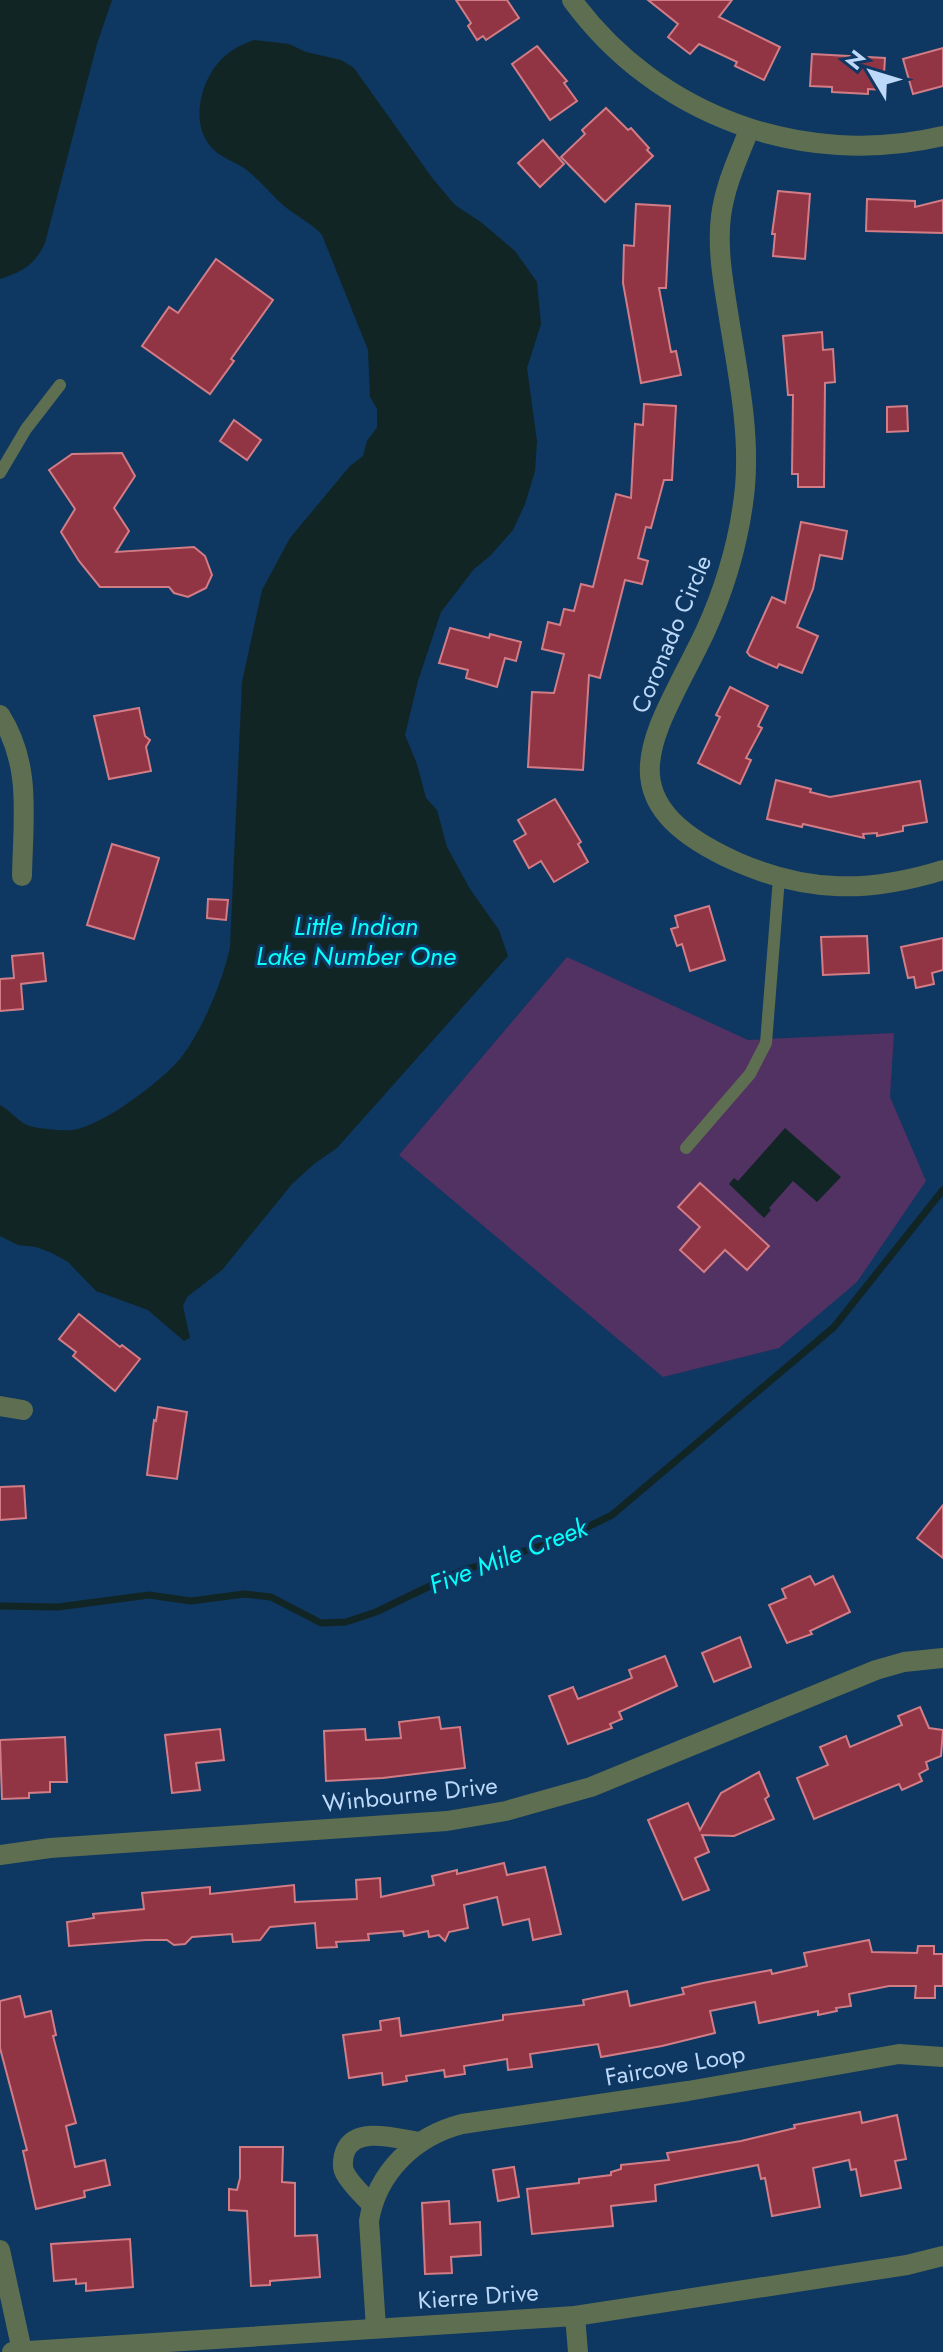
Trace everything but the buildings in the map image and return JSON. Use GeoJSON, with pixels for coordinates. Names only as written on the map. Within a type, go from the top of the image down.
{"type":"FeatureCollection","features":[{"type":"Feature","properties":{"kind":"street"},"geometry":{"type":"LineString","coordinates":[[572,0],[609,44],[642,73],[685,101],[749,130],[795,141],[838,146],[872,147],[943,136]]}},
{"type":"Feature","properties":{"kind":"street","name":"Coronado Circle"},"geometry":{"type":"LineString","coordinates":[[749,130],[726,189],[720,219],[722,278],[745,425],[741,515],[731,564],[705,632],[666,708],[652,746],[649,767],[651,785],[656,800],[673,824],[733,860],[779,878],[824,886],[864,887],[911,880],[943,870]]}},
{"type":"Feature","properties":{"kind":"street"},"geometry":{"type":"LineString","coordinates":[[0,715],[10,731],[22,766],[22,876]]}},
{"type":"Feature","properties":{"kind":"street"},"geometry":{"type":"LineString","coordinates":[[0,1406],[23,1410]]}},
{"type":"Feature","properties":{"kind":"street","name":"Winbourne Drive"},"geometry":{"type":"LineString","coordinates":[[0,1855],[50,1848],[447,1821],[506,1811],[591,1787],[876,1670],[904,1662],[943,1658]]}},
{"type":"Feature","properties":{"kind":"street","name":"Faircove Loop"},"geometry":{"type":"LineString","coordinates":[[376,2328],[369,2221],[372,2205],[387,2174],[433,2132],[462,2124],[688,2091],[899,2054],[943,2057]]}},
{"type":"Feature","properties":{"kind":"street"},"geometry":{"type":"LineString","coordinates":[[372,2205],[344,2170],[346,2148],[354,2140],[370,2136],[419,2142]]}},
{"type":"Feature","properties":{"kind":"street"},"geometry":{"type":"LineString","coordinates":[[0,2250],[17,2351]]}},
{"type":"Feature","properties":{"kind":"street","name":"Kierre Drive"},"geometry":{"type":"LineString","coordinates":[[17,2351],[254,2344],[376,2328],[575,2316],[907,2265],[943,2256]]}},
{"type":"Feature","properties":{"kind":"street"},"geometry":{"type":"LineString","coordinates":[[575,2316],[578,2352]]}},
{"type":"Feature","properties":{"kind":"lane"},"geometry":{"type":"LineString","coordinates":[[0,473],[26,429],[60,385]]}},
{"type":"Feature","properties":{"kind":"lane"},"geometry":{"type":"LineString","coordinates":[[686,1148],[750,1074],[766,1043],[779,878]]}},
{"type":"Feature","properties":{"kind":"shaded area"},"geometry":{"type":"Polygon","coordinates":[[[567,957],[748,1040],[894,1033],[890,1097],[926,1181],[857,1282],[779,1348],[663,1377],[399,1155],[567,957]]]}},
{"type":"Feature","properties":{"kind":"water"},"geometry":{"type":"Polygon","coordinates":[[[0,0],[112,0],[97,44],[45,243],[27,267],[0,279],[0,0]]]}},
{"type":"Feature","properties":{"kind":"water","name":"Little Indian Lake Number One"},"geometry":{"type":"Polygon","coordinates":[[[254,40],[289,44],[306,52],[341,60],[354,68],[455,205],[515,251],[537,282],[541,324],[527,368],[537,441],[535,471],[513,530],[474,569],[441,612],[418,681],[405,735],[426,798],[437,810],[447,847],[470,889],[499,930],[508,956],[337,1148],[292,1184],[222,1270],[187,1297],[183,1306],[190,1338],[184,1341],[148,1310],[96,1291],[68,1262],[52,1253],[18,1245],[0,1236],[0,1105],[30,1126],[73,1130],[86,1126],[131,1101],[159,1079],[180,1059],[204,1020],[230,947],[242,682],[262,590],[290,538],[350,466],[363,456],[367,441],[377,427],[377,409],[370,397],[368,350],[322,235],[283,205],[248,171],[215,151],[206,140],[200,124],[203,91],[214,68],[225,56],[254,40]]]}},
{"type":"Feature","properties":{"kind":"water"},"geometry":{"type":"Polygon","coordinates":[[[785,1128],[841,1177],[817,1202],[793,1181],[764,1218],[729,1184],[734,1178],[738,1181],[785,1128]]]}},
{"type":"Feature","properties":{"kind":"waterway","name":"Five Mile Creek"},"geometry":{"type":"LineString","coordinates":[[0,1606],[58,1607],[149,1595],[191,1601],[244,1594],[271,1597],[321,1623],[346,1622],[376,1612],[461,1571],[563,1539],[612,1515],[834,1327],[943,1190]]}}]}
